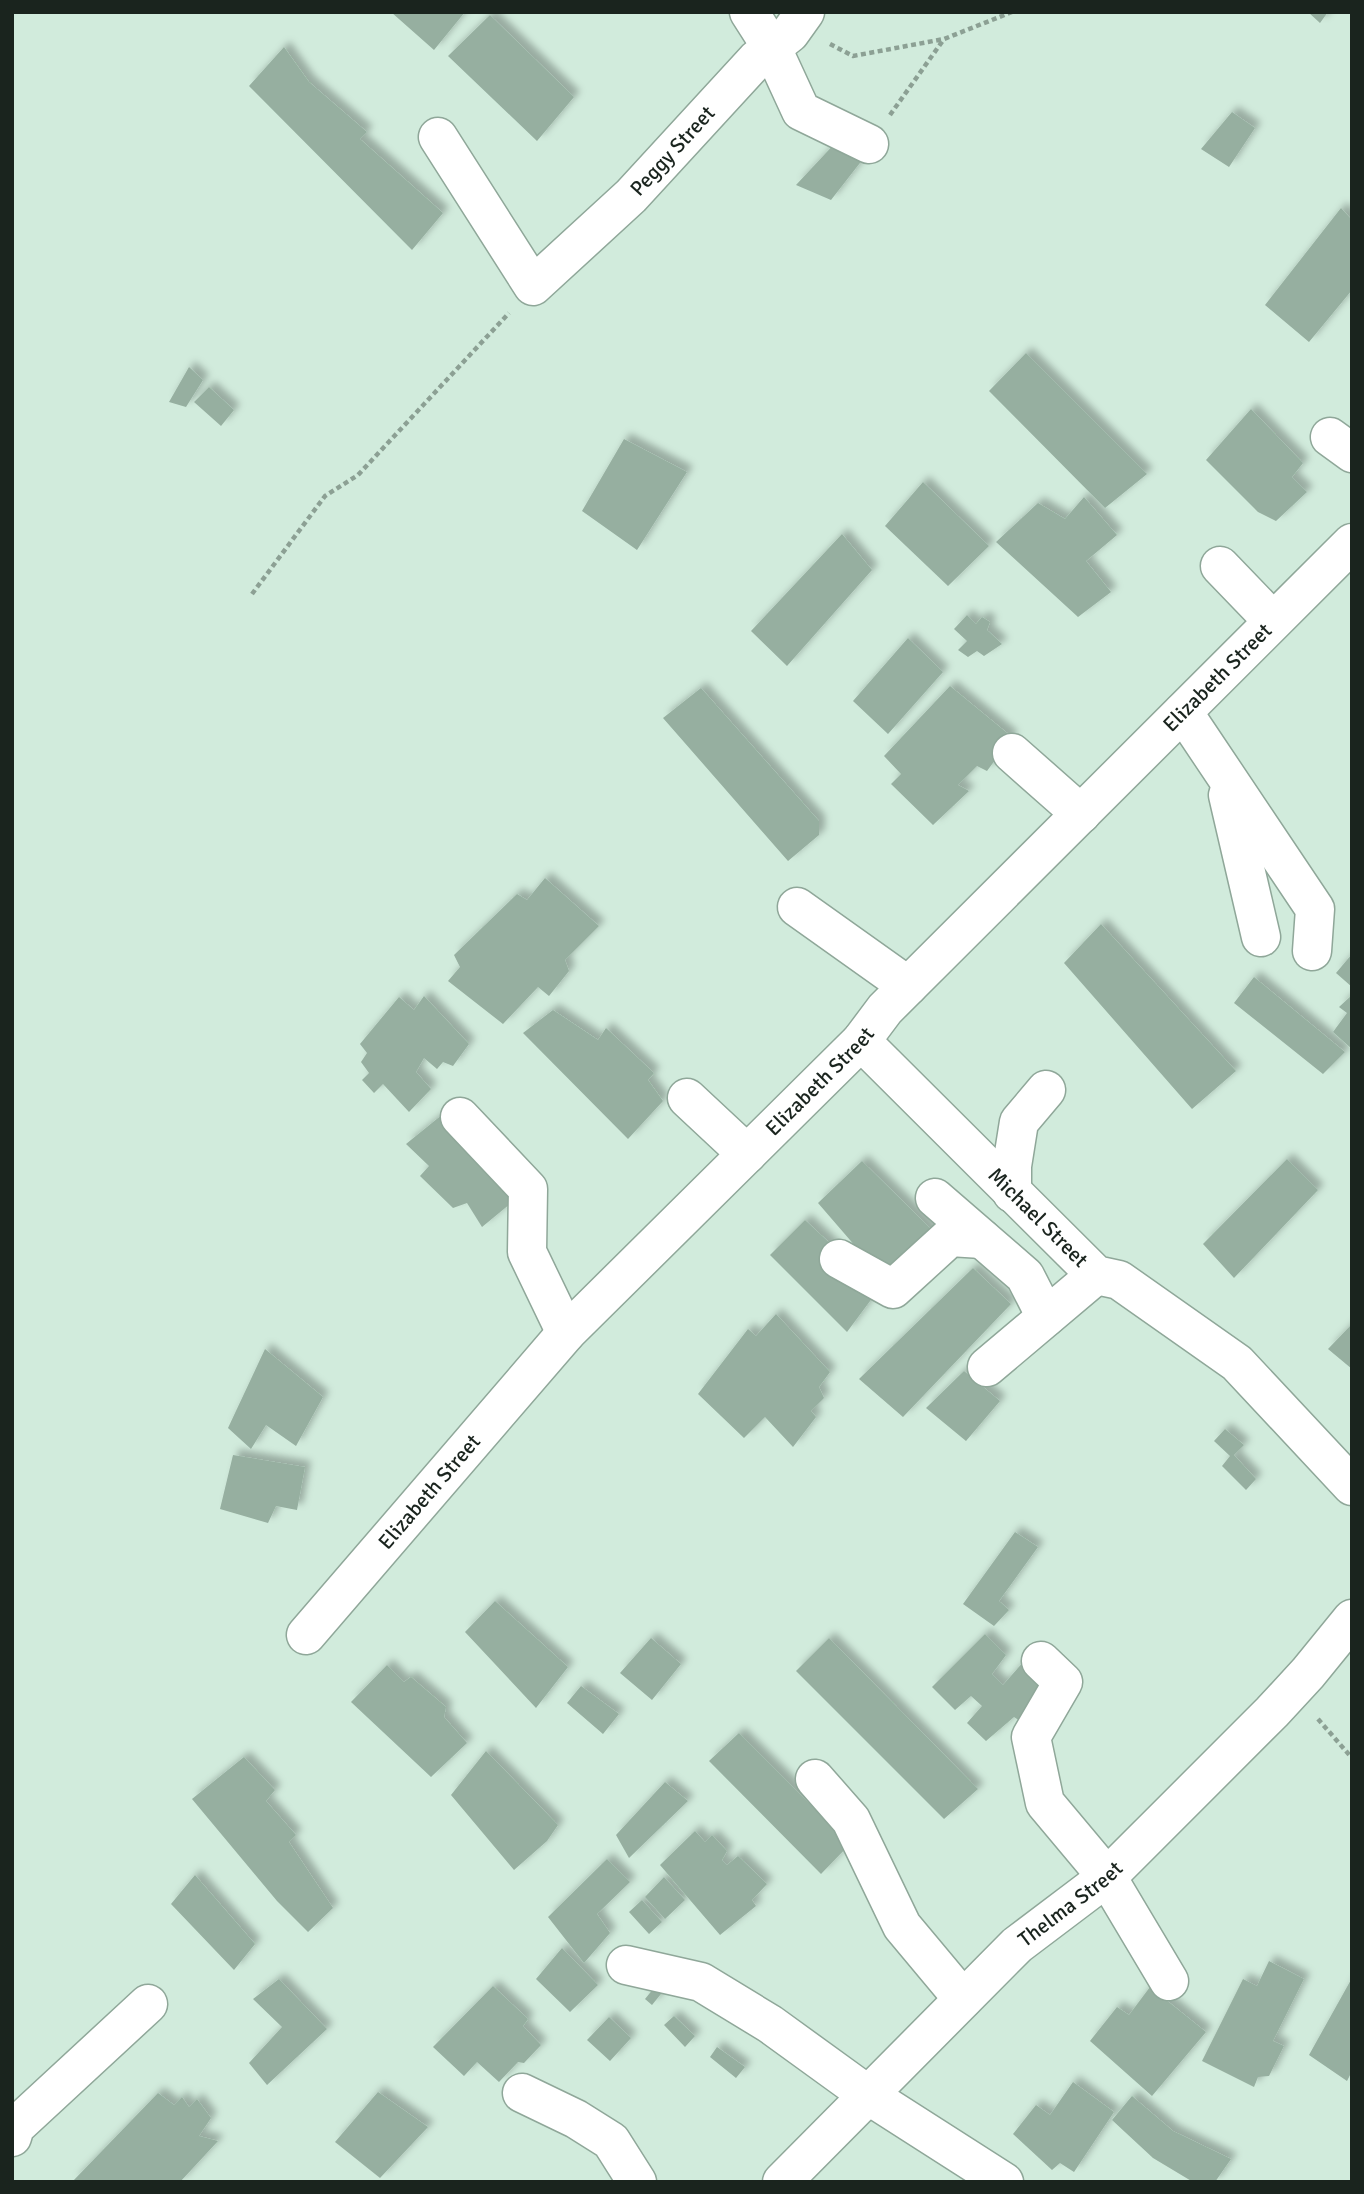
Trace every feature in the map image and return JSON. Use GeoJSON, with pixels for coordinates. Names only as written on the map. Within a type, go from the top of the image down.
{"type":"FeatureCollection","features":[{"type":"Feature","properties":{"kind":"street"},"geometry":{"type":"LineString","coordinates":[[749,12],[791,29],[801,111],[869,144]]}},
{"type":"Feature","properties":{"kind":"street","name":"Peggy Street"},"geometry":{"type":"LineString","coordinates":[[533,286],[631,196],[756,60],[791,29]]}},
{"type":"Feature","properties":{"kind":"street"},"geometry":{"type":"LineString","coordinates":[[438,137],[533,286]]}},
{"type":"Feature","properties":{"kind":"street","name":"Elizabeth Street"},"geometry":{"type":"LineString","coordinates":[[306,1635],[566,1333],[861,1041],[885,1009],[1352,543]]}},
{"type":"Feature","properties":{"kind":"street"},"geometry":{"type":"LineString","coordinates":[[1220,566],[1273,621]]}},
{"type":"Feature","properties":{"kind":"street"},"geometry":{"type":"LineString","coordinates":[[1183,712],[1315,909],[1312,951]]}},
{"type":"Feature","properties":{"kind":"street"},"geometry":{"type":"LineString","coordinates":[[1012,753],[1081,814]]}},
{"type":"Feature","properties":{"kind":"street"},"geometry":{"type":"LineString","coordinates":[[1223,772],[1261,937]]}},
{"type":"Feature","properties":{"kind":"street"},"geometry":{"type":"LineString","coordinates":[[797,907],[908,986]]}},
{"type":"Feature","properties":{"kind":"street","name":"Michael Street"},"geometry":{"type":"LineString","coordinates":[[861,1041],[1096,1275],[1119,1280],[1237,1363],[1352,1486]]}},
{"type":"Feature","properties":{"kind":"street"},"geometry":{"type":"LineString","coordinates":[[1012,1193],[1012,1166],[1019,1122],[1046,1090]]}},
{"type":"Feature","properties":{"kind":"street"},"geometry":{"type":"LineString","coordinates":[[687,1098],[747,1154]]}},
{"type":"Feature","properties":{"kind":"street"},"geometry":{"type":"LineString","coordinates":[[460,1117],[528,1189],[527,1252],[566,1333]]}},
{"type":"Feature","properties":{"kind":"street"},"geometry":{"type":"LineString","coordinates":[[935,1198],[1025,1276],[1046,1317]]}},
{"type":"Feature","properties":{"kind":"street"},"geometry":{"type":"LineString","coordinates":[[839,1259],[893,1289],[950,1237],[982,1239]]}},
{"type":"Feature","properties":{"kind":"street"},"geometry":{"type":"LineString","coordinates":[[987,1367],[1096,1275]]}},
{"type":"Feature","properties":{"kind":"street","name":"Thelma Street"},"geometry":{"type":"LineString","coordinates":[[782,2182],[1017,1945],[1107,1877],[1272,1712],[1352,1619]]}},
{"type":"Feature","properties":{"kind":"street"},"geometry":{"type":"LineString","coordinates":[[1041,1661],[1063,1682],[1031,1737],[1045,1804],[1107,1877],[1169,1981]]}},
{"type":"Feature","properties":{"kind":"street"},"geometry":{"type":"LineString","coordinates":[[815,1779],[851,1820],[902,1926],[963,1999]]}},
{"type":"Feature","properties":{"kind":"street"},"geometry":{"type":"LineString","coordinates":[[626,1965],[701,1982],[770,2024],[868,2095],[1004,2182]]}},
{"type":"Feature","properties":{"kind":"street"},"geometry":{"type":"LineString","coordinates":[[12,2137],[15,2127],[148,2004]]}},
{"type":"Feature","properties":{"kind":"street"},"geometry":{"type":"LineString","coordinates":[[522,2094],[576,2119],[611,2141],[637,2182]]}},
{"type":"Feature","properties":{"kind":"path"},"geometry":{"type":"LineString","coordinates":[[791,29],[853,56],[944,38],[1012,12]]}},
{"type":"Feature","properties":{"kind":"path"},"geometry":{"type":"LineString","coordinates":[[869,144],[944,38]]}},
{"type":"Feature","properties":{"kind":"path"},"geometry":{"type":"LineString","coordinates":[[252,594],[325,496],[358,475],[533,286]]}},
{"type":"Feature","properties":{"kind":"path"},"geometry":{"type":"LineString","coordinates":[[1272,1712],[1318,1719],[1352,1758]]}},
{"type":"Feature","properties":{"kind":"building"},"geometry":{"type":"Polygon","coordinates":[[[391,12],[465,12],[434,50],[391,12]]]}},
{"type":"Feature","properties":{"kind":"building"},"geometry":{"type":"Polygon","coordinates":[[[1308,12],[1328,12],[1320,23],[1308,12]]]}},
{"type":"Feature","properties":{"kind":"building"},"geometry":{"type":"Polygon","coordinates":[[[490,15],[574,97],[537,141],[448,56],[490,15]]]}},
{"type":"Feature","properties":{"kind":"building"},"geometry":{"type":"Polygon","coordinates":[[[284,47],[309,82],[367,132],[360,139],[443,213],[412,250],[249,86],[284,47]]]}},
{"type":"Feature","properties":{"kind":"building"},"geometry":{"type":"Polygon","coordinates":[[[1232,112],[1255,128],[1229,167],[1201,149],[1232,112]]]}},
{"type":"Feature","properties":{"kind":"building"},"geometry":{"type":"Polygon","coordinates":[[[839,139],[863,159],[831,200],[796,185],[839,139]]]}},
{"type":"Feature","properties":{"kind":"building"},"geometry":{"type":"Polygon","coordinates":[[[1341,208],[1352,220],[1352,290],[1309,342],[1265,305],[1341,208]]]}},
{"type":"Feature","properties":{"kind":"building"},"geometry":{"type":"Polygon","coordinates":[[[1026,353],[1147,474],[1105,508],[989,391],[1026,353]]]}},
{"type":"Feature","properties":{"kind":"building"},"geometry":{"type":"Polygon","coordinates":[[[189,367],[203,380],[186,407],[169,402],[189,367]]]}},
{"type":"Feature","properties":{"kind":"building"},"geometry":{"type":"Polygon","coordinates":[[[209,387],[234,410],[221,426],[194,402],[209,387]]]}},
{"type":"Feature","properties":{"kind":"building"},"geometry":{"type":"Polygon","coordinates":[[[1251,409],[1303,463],[1292,477],[1307,492],[1276,521],[1258,512],[1206,460],[1251,409]]]}},
{"type":"Feature","properties":{"kind":"building"},"geometry":{"type":"Polygon","coordinates":[[[624,439],[687,472],[637,550],[582,511],[624,439]]]}},
{"type":"Feature","properties":{"kind":"building"},"geometry":{"type":"Polygon","coordinates":[[[923,482],[989,546],[948,586],[885,526],[923,482]]]}},
{"type":"Feature","properties":{"kind":"building"},"geometry":{"type":"Polygon","coordinates":[[[1084,497],[1117,535],[1086,561],[1111,592],[1078,617],[996,542],[1038,503],[1065,519],[1084,497]]]}},
{"type":"Feature","properties":{"kind":"building"},"geometry":{"type":"Polygon","coordinates":[[[842,534],[872,570],[787,666],[751,631],[842,534]]]}},
{"type":"Feature","properties":{"kind":"building"},"geometry":{"type":"Polygon","coordinates":[[[967,615],[976,624],[982,617],[990,622],[987,630],[1002,644],[984,656],[977,651],[968,657],[958,650],[967,641],[954,629],[967,615]]]}},
{"type":"Feature","properties":{"kind":"building"},"geometry":{"type":"Polygon","coordinates":[[[908,638],[943,672],[888,734],[853,701],[908,638]]]}},
{"type":"Feature","properties":{"kind":"building"},"geometry":{"type":"Polygon","coordinates":[[[950,686],[1012,737],[987,771],[977,766],[958,785],[969,791],[933,825],[891,784],[901,774],[884,756],[950,686]]]}},
{"type":"Feature","properties":{"kind":"building"},"geometry":{"type":"Polygon","coordinates":[[[701,688],[819,821],[819,835],[788,861],[663,718],[701,688]]]}},
{"type":"Feature","properties":{"kind":"building"},"geometry":{"type":"Polygon","coordinates":[[[545,878],[599,926],[565,960],[569,971],[549,996],[538,987],[503,1024],[448,981],[460,967],[454,955],[517,894],[527,900],[545,878]]]}},
{"type":"Feature","properties":{"kind":"building"},"geometry":{"type":"Polygon","coordinates":[[[1101,924],[1236,1071],[1192,1109],[1064,963],[1101,924]]]}},
{"type":"Feature","properties":{"kind":"building"},"geometry":{"type":"Polygon","coordinates":[[[1352,954],[1352,987],[1336,973],[1352,954]]]}},
{"type":"Feature","properties":{"kind":"building"},"geometry":{"type":"Polygon","coordinates":[[[1254,977],[1345,1052],[1323,1074],[1234,1003],[1254,977]]]}},
{"type":"Feature","properties":{"kind":"building"},"geometry":{"type":"Polygon","coordinates":[[[1352,995],[1352,1049],[1333,1032],[1347,1013],[1339,1007],[1352,995]]]}},
{"type":"Feature","properties":{"kind":"building"},"geometry":{"type":"Polygon","coordinates":[[[424,996],[469,1044],[453,1066],[443,1062],[437,1069],[424,1058],[416,1072],[431,1089],[409,1112],[383,1084],[374,1093],[362,1080],[369,1073],[361,1062],[367,1053],[360,1044],[399,997],[414,1010],[424,996]]]}},
{"type":"Feature","properties":{"kind":"building"},"geometry":{"type":"Polygon","coordinates":[[[553,1010],[598,1040],[606,1028],[654,1073],[648,1080],[663,1101],[628,1139],[523,1033],[553,1010]]]}},
{"type":"Feature","properties":{"kind":"building"},"geometry":{"type":"Polygon","coordinates":[[[448,1110],[528,1189],[482,1227],[467,1203],[453,1208],[420,1176],[429,1166],[406,1144],[448,1110]]]}},
{"type":"Feature","properties":{"kind":"building"},"geometry":{"type":"Polygon","coordinates":[[[1287,1159],[1318,1190],[1234,1278],[1203,1244],[1287,1159]]]}},
{"type":"Feature","properties":{"kind":"building"},"geometry":{"type":"Polygon","coordinates":[[[862,1161],[934,1232],[896,1275],[875,1269],[818,1203],[862,1161]]]}},
{"type":"Feature","properties":{"kind":"building"},"geometry":{"type":"Polygon","coordinates":[[[805,1220],[879,1289],[847,1332],[770,1255],[805,1220]]]}},
{"type":"Feature","properties":{"kind":"building"},"geometry":{"type":"Polygon","coordinates":[[[973,1268],[1011,1304],[903,1417],[859,1379],[973,1268]]]}},
{"type":"Feature","properties":{"kind":"building"},"geometry":{"type":"Polygon","coordinates":[[[776,1314],[830,1372],[819,1387],[824,1398],[811,1411],[816,1417],[793,1447],[765,1417],[744,1438],[698,1394],[748,1329],[756,1336],[776,1314]]]}},
{"type":"Feature","properties":{"kind":"building"},"geometry":{"type":"Polygon","coordinates":[[[1352,1324],[1352,1369],[1328,1349],[1352,1324]]]}},
{"type":"Feature","properties":{"kind":"building"},"geometry":{"type":"Polygon","coordinates":[[[265,1349],[323,1397],[296,1446],[266,1425],[251,1449],[228,1428],[265,1349]]]}},
{"type":"Feature","properties":{"kind":"building"},"geometry":{"type":"Polygon","coordinates":[[[964,1371],[1000,1401],[966,1441],[926,1408],[964,1371]]]}},
{"type":"Feature","properties":{"kind":"building"},"geometry":{"type":"Polygon","coordinates":[[[1225,1429],[1244,1445],[1234,1455],[1256,1479],[1246,1490],[1222,1466],[1230,1456],[1214,1441],[1225,1429]]]}},
{"type":"Feature","properties":{"kind":"building"},"geometry":{"type":"Polygon","coordinates":[[[233,1455],[305,1467],[297,1510],[276,1506],[268,1523],[220,1509],[233,1455]]]}},
{"type":"Feature","properties":{"kind":"building"},"geometry":{"type":"Polygon","coordinates":[[[1015,1532],[1038,1547],[999,1601],[1009,1610],[994,1626],[963,1604],[1015,1532]]]}},
{"type":"Feature","properties":{"kind":"building"},"geometry":{"type":"Polygon","coordinates":[[[495,1601],[568,1667],[536,1708],[465,1632],[495,1601]]]}},
{"type":"Feature","properties":{"kind":"building"},"geometry":{"type":"Polygon","coordinates":[[[985,1634],[1006,1655],[992,1674],[1003,1685],[1025,1660],[1053,1687],[1020,1721],[1014,1717],[986,1741],[967,1723],[982,1706],[971,1696],[955,1710],[932,1687],[985,1634]]]}},
{"type":"Feature","properties":{"kind":"building"},"geometry":{"type":"Polygon","coordinates":[[[651,1638],[681,1664],[652,1700],[620,1673],[651,1638]]]}},
{"type":"Feature","properties":{"kind":"building"},"geometry":{"type":"Polygon","coordinates":[[[829,1638],[978,1789],[944,1819],[796,1671],[829,1638]]]}},
{"type":"Feature","properties":{"kind":"building"},"geometry":{"type":"Polygon","coordinates":[[[387,1665],[404,1682],[411,1677],[446,1707],[444,1717],[467,1743],[431,1777],[351,1702],[387,1665]]]}},
{"type":"Feature","properties":{"kind":"building"},"geometry":{"type":"Polygon","coordinates":[[[581,1686],[619,1714],[603,1734],[567,1703],[581,1686]]]}},
{"type":"Feature","properties":{"kind":"building"},"geometry":{"type":"Polygon","coordinates":[[[739,1733],[850,1844],[821,1874],[709,1761],[739,1733]]]}},
{"type":"Feature","properties":{"kind":"building"},"geometry":{"type":"Polygon","coordinates":[[[486,1751],[558,1825],[547,1841],[514,1870],[451,1795],[486,1751]]]}},
{"type":"Feature","properties":{"kind":"building"},"geometry":{"type":"Polygon","coordinates":[[[244,1757],[275,1790],[266,1801],[296,1835],[289,1842],[333,1908],[308,1932],[277,1901],[192,1799],[244,1757]]]}},
{"type":"Feature","properties":{"kind":"building"},"geometry":{"type":"Polygon","coordinates":[[[665,1782],[688,1801],[629,1858],[616,1835],[665,1782]]]}},
{"type":"Feature","properties":{"kind":"building"},"geometry":{"type":"Polygon","coordinates":[[[695,1831],[705,1842],[712,1835],[727,1851],[722,1860],[727,1865],[738,1856],[767,1884],[752,1900],[756,1906],[720,1935],[660,1865],[695,1831]]]}},
{"type":"Feature","properties":{"kind":"building"},"geometry":{"type":"Polygon","coordinates":[[[607,1859],[630,1882],[597,1914],[610,1933],[584,1963],[548,1917],[607,1859]]]}},
{"type":"Feature","properties":{"kind":"building"},"geometry":{"type":"Polygon","coordinates":[[[195,1875],[255,1944],[234,1970],[171,1904],[195,1875]]]}},
{"type":"Feature","properties":{"kind":"building"},"geometry":{"type":"Polygon","coordinates":[[[664,1877],[685,1900],[665,1919],[645,1897],[664,1877]]]}},
{"type":"Feature","properties":{"kind":"building"},"geometry":{"type":"Polygon","coordinates":[[[642,1900],[662,1922],[649,1934],[629,1912],[642,1900]]]}},
{"type":"Feature","properties":{"kind":"building"},"geometry":{"type":"Polygon","coordinates":[[[562,1948],[598,1985],[570,2012],[536,1979],[562,1948]]]}},
{"type":"Feature","properties":{"kind":"building"},"geometry":{"type":"Polygon","coordinates":[[[1269,1961],[1304,1979],[1273,2041],[1284,2046],[1269,2076],[1258,2077],[1254,2087],[1202,2061],[1243,1979],[1257,1986],[1269,1961]]]}},
{"type":"Feature","properties":{"kind":"building"},"geometry":{"type":"Polygon","coordinates":[[[1352,1978],[1352,2071],[1347,2081],[1309,2055],[1352,1978]]]}},
{"type":"Feature","properties":{"kind":"building"},"geometry":{"type":"Polygon","coordinates":[[[279,1979],[327,2029],[267,2085],[249,2063],[282,2027],[253,1999],[279,1979]]]}},
{"type":"Feature","properties":{"kind":"building"},"geometry":{"type":"Polygon","coordinates":[[[658,1983],[665,1989],[652,2005],[645,1999],[658,1983]]]}},
{"type":"Feature","properties":{"kind":"building"},"geometry":{"type":"Polygon","coordinates":[[[493,1986],[528,2019],[523,2026],[541,2045],[524,2063],[518,2062],[499,2082],[477,2062],[464,2076],[433,2047],[493,1986]]]}},
{"type":"Feature","properties":{"kind":"building"},"geometry":{"type":"Polygon","coordinates":[[[1150,1987],[1206,2032],[1152,2096],[1090,2041],[1117,2007],[1129,2015],[1150,1987]]]}},
{"type":"Feature","properties":{"kind":"building"},"geometry":{"type":"Polygon","coordinates":[[[674,2016],[695,2036],[685,2047],[664,2025],[674,2016]]]}},
{"type":"Feature","properties":{"kind":"building"},"geometry":{"type":"Polygon","coordinates":[[[609,2017],[631,2038],[610,2061],[587,2040],[609,2017]]]}},
{"type":"Feature","properties":{"kind":"building"},"geometry":{"type":"Polygon","coordinates":[[[717,2047],[745,2067],[736,2078],[710,2057],[717,2047]]]}},
{"type":"Feature","properties":{"kind":"building"},"geometry":{"type":"Polygon","coordinates":[[[1073,2082],[1114,2112],[1074,2172],[1060,2163],[1052,2170],[1013,2134],[1036,2105],[1050,2115],[1073,2082]]]}},
{"type":"Feature","properties":{"kind":"building"},"geometry":{"type":"Polygon","coordinates":[[[378,2092],[428,2127],[380,2178],[335,2142],[378,2092]]]}},
{"type":"Feature","properties":{"kind":"building"},"geometry":{"type":"Polygon","coordinates":[[[158,2093],[174,2105],[182,2097],[189,2107],[197,2099],[211,2118],[199,2136],[218,2141],[180,2182],[72,2182],[158,2093]]]}},
{"type":"Feature","properties":{"kind":"building"},"geometry":{"type":"Polygon","coordinates":[[[1132,2096],[1173,2131],[1231,2159],[1215,2182],[1193,2182],[1153,2158],[1112,2120],[1132,2096]]]}}]}
